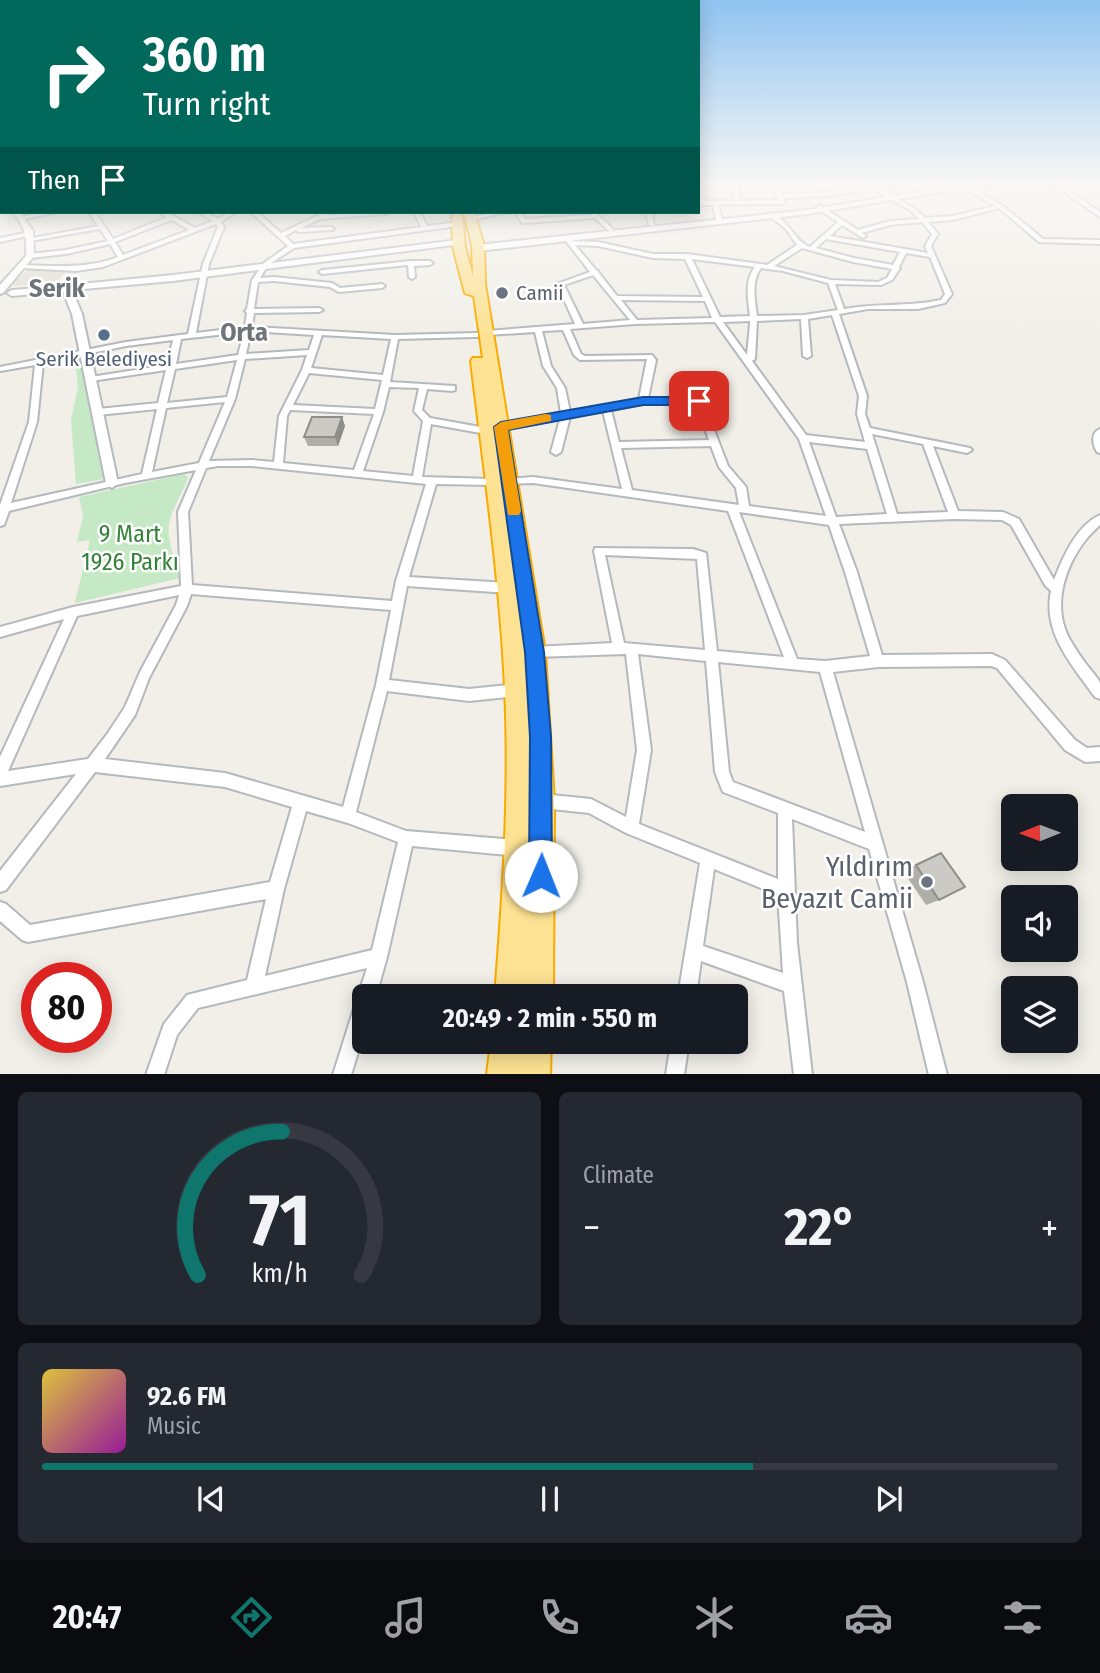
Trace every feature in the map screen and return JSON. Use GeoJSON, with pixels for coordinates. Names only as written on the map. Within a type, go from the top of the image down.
{"type":"FeatureCollection","features":[{"type":"Feature","properties":{"kind":"highway"},"geometry":{"type":"LineString","coordinates":[[466,234],[470,285],[481,334],[501,482],[534,652],[541,801],[537,984]]}},
{"type":"Feature","properties":{"kind":"highway"},"geometry":{"type":"LineString","coordinates":[[501,482],[517,690],[517,848],[511,984]]}},
{"type":"Feature","properties":{"kind":"highway"},"geometry":{"type":"LineString","coordinates":[[503,1074],[506,1054]]}},
{"type":"Feature","properties":{"kind":"highway"},"geometry":{"type":"LineString","coordinates":[[533,1074],[534,1054]]}},
{"type":"Feature","properties":{"kind":"main road"},"geometry":{"type":"LineString","coordinates":[[4,295],[66,286],[204,275],[448,234]]}},
{"type":"Feature","properties":{"kind":"main road"},"geometry":{"type":"LineString","coordinates":[[264,266],[342,260],[453,234]]}},
{"type":"Feature","properties":{"kind":"main road"},"geometry":{"type":"LineString","coordinates":[[502,234],[569,240],[617,234]]}},
{"type":"Feature","properties":{"kind":"main road"},"geometry":{"type":"LineString","coordinates":[[4,295],[30,256],[30,236]]}},
{"type":"Feature","properties":{"kind":"main road"},"geometry":{"type":"LineString","coordinates":[[66,286],[77,314],[86,351],[112,483]]}},
{"type":"Feature","properties":{"kind":"street"},"geometry":{"type":"LineString","coordinates":[[0,240],[47,234]]}},
{"type":"Feature","properties":{"kind":"street"},"geometry":{"type":"LineString","coordinates":[[107,234],[122,258]]}},
{"type":"Feature","properties":{"kind":"street"},"geometry":{"type":"LineString","coordinates":[[30,256],[113,242],[132,234]]}},
{"type":"Feature","properties":{"kind":"street"},"geometry":{"type":"LineString","coordinates":[[23,267],[76,269],[122,258],[183,234]]}},
{"type":"Feature","properties":{"kind":"street"},"geometry":{"type":"LineString","coordinates":[[192,335],[204,275],[219,234]]}},
{"type":"Feature","properties":{"kind":"street"},"geometry":{"type":"LineString","coordinates":[[0,884],[93,765],[130,711],[187,589],[183,512],[231,399],[248,330],[254,281],[264,266],[292,246],[371,234]]}},
{"type":"Feature","properties":{"kind":"street"},"geometry":{"type":"LineString","coordinates":[[792,234],[801,246],[897,268]]}},
{"type":"Feature","properties":{"kind":"street"},"geometry":{"type":"LineString","coordinates":[[811,248],[828,234]]}},
{"type":"Feature","properties":{"kind":"street"},"geometry":{"type":"LineString","coordinates":[[861,234],[866,238],[863,244]]}},
{"type":"Feature","properties":{"kind":"street"},"geometry":{"type":"LineString","coordinates":[[0,369],[86,351],[192,335],[248,330],[395,337],[481,334],[635,322],[804,317],[875,306],[918,307],[946,300],[949,294],[928,246],[936,234]]}},
{"type":"Feature","properties":{"kind":"street"},"geometry":{"type":"LineString","coordinates":[[1033,234],[1041,241],[1100,242]]}},
{"type":"Feature","properties":{"kind":"street"},"geometry":{"type":"LineString","coordinates":[[282,235],[292,246]]}},
{"type":"Feature","properties":{"kind":"street"},"geometry":{"type":"LineString","coordinates":[[825,237],[933,256]]}},
{"type":"Feature","properties":{"kind":"street"},"geometry":{"type":"LineString","coordinates":[[569,240],[653,256],[687,256],[768,267],[831,282],[884,283],[897,268],[903,252]]}},
{"type":"Feature","properties":{"kind":"street"},"geometry":{"type":"LineString","coordinates":[[569,240],[635,322]]}},
{"type":"Feature","properties":{"kind":"street"},"geometry":{"type":"LineString","coordinates":[[768,267],[801,246]]}},
{"type":"Feature","properties":{"kind":"street"},"geometry":{"type":"LineString","coordinates":[[687,256],[706,299],[719,320],[803,438],[851,572],[878,662]]}},
{"type":"Feature","properties":{"kind":"street"},"geometry":{"type":"LineString","coordinates":[[332,285],[342,260]]}},
{"type":"Feature","properties":{"kind":"street"},"geometry":{"type":"LineString","coordinates":[[322,272],[430,262]]}},
{"type":"Feature","properties":{"kind":"street"},"geometry":{"type":"LineString","coordinates":[[411,264],[412,277]]}},
{"type":"Feature","properties":{"kind":"street"},"geometry":{"type":"LineString","coordinates":[[747,361],[751,359],[752,277],[759,266]]}},
{"type":"Feature","properties":{"kind":"street"},"geometry":{"type":"LineString","coordinates":[[580,326],[560,284],[596,272]]}},
{"type":"Feature","properties":{"kind":"street"},"geometry":{"type":"LineString","coordinates":[[254,281],[274,279],[332,285],[339,289],[382,286]]}},
{"type":"Feature","properties":{"kind":"street"},"geometry":{"type":"LineString","coordinates":[[831,282],[863,396],[861,414],[865,430],[892,518]]}},
{"type":"Feature","properties":{"kind":"street"},"geometry":{"type":"LineString","coordinates":[[616,298],[706,299]]}},
{"type":"Feature","properties":{"kind":"street"},"geometry":{"type":"LineString","coordinates":[[249,311],[319,310]]}},
{"type":"Feature","properties":{"kind":"street"},"geometry":{"type":"LineString","coordinates":[[804,317],[807,356]]}},
{"type":"Feature","properties":{"kind":"street"},"geometry":{"type":"LineString","coordinates":[[566,327],[578,355],[583,358],[649,357],[652,360],[643,401]]}},
{"type":"Feature","properties":{"kind":"street"},"geometry":{"type":"LineString","coordinates":[[538,330],[547,366],[561,387],[566,414],[556,452]]}},
{"type":"Feature","properties":{"kind":"street"},"geometry":{"type":"LineString","coordinates":[[278,466],[284,416],[306,370],[319,332]]}},
{"type":"Feature","properties":{"kind":"street"},"geometry":{"type":"LineString","coordinates":[[146,476],[178,337]]}},
{"type":"Feature","properties":{"kind":"street"},"geometry":{"type":"LineString","coordinates":[[357,474],[379,412],[395,337]]}},
{"type":"Feature","properties":{"kind":"street"},"geometry":{"type":"LineString","coordinates":[[91,379],[241,357],[312,352]]}},
{"type":"Feature","properties":{"kind":"street"},"geometry":{"type":"LineString","coordinates":[[0,522],[2,508],[33,422],[39,361]]}},
{"type":"Feature","properties":{"kind":"street"},"geometry":{"type":"LineString","coordinates":[[306,370],[423,388],[452,388]]}},
{"type":"Feature","properties":{"kind":"street"},"geometry":{"type":"LineString","coordinates":[[423,388],[418,411],[427,420],[494,429],[643,401],[699,401],[724,467],[741,487],[738,508],[792,662]]}},
{"type":"Feature","properties":{"kind":"street"},"geometry":{"type":"LineString","coordinates":[[98,412],[231,399]]}},
{"type":"Feature","properties":{"kind":"street"},"geometry":{"type":"LineString","coordinates":[[288,407],[379,412]]}},
{"type":"Feature","properties":{"kind":"street"},"geometry":{"type":"LineString","coordinates":[[606,407],[628,494]]}},
{"type":"Feature","properties":{"kind":"street"},"geometry":{"type":"LineString","coordinates":[[417,480],[427,420]]}},
{"type":"Feature","properties":{"kind":"street"},"geometry":{"type":"LineString","coordinates":[[865,430],[967,450]]}},
{"type":"Feature","properties":{"kind":"street"},"geometry":{"type":"LineString","coordinates":[[1100,432],[1097,442],[1100,450]]}},
{"type":"Feature","properties":{"kind":"street"},"geometry":{"type":"LineString","coordinates":[[803,438],[870,446]]}},
{"type":"Feature","properties":{"kind":"street"},"geometry":{"type":"LineString","coordinates":[[617,445],[713,443]]}},
{"type":"Feature","properties":{"kind":"street"},"geometry":{"type":"LineString","coordinates":[[927,443],[954,514]]}},
{"type":"Feature","properties":{"kind":"street"},"geometry":{"type":"LineString","coordinates":[[2,508],[204,465],[252,463],[432,481],[533,480],[831,521],[954,514],[1003,516],[1012,520],[1049,582],[1058,591]]}},
{"type":"Feature","properties":{"kind":"street"},"geometry":{"type":"LineString","coordinates":[[348,816],[382,685],[402,581],[432,481]]}},
{"type":"Feature","properties":{"kind":"street"},"geometry":{"type":"LineString","coordinates":[[1100,519],[1074,545],[1067,558],[1054,614],[1057,627],[1100,693]]}},
{"type":"Feature","properties":{"kind":"street"},"geometry":{"type":"LineString","coordinates":[[631,828],[645,750],[625,648],[599,551],[693,553],[702,556],[705,564],[722,772],[728,787],[874,843]]}},
{"type":"Feature","properties":{"kind":"street"},"geometry":{"type":"LineString","coordinates":[[402,581],[508,588]]}},
{"type":"Feature","properties":{"kind":"street"},"geometry":{"type":"LineString","coordinates":[[0,632],[73,612],[187,589],[397,606]]}},
{"type":"Feature","properties":{"kind":"street"},"geometry":{"type":"LineString","coordinates":[[0,773],[73,612]]}},
{"type":"Feature","properties":{"kind":"street"},"geometry":{"type":"LineString","coordinates":[[534,652],[625,648],[712,654],[825,667],[878,662],[996,662],[1070,745],[1085,755],[1100,754]]}},
{"type":"Feature","properties":{"kind":"street"},"geometry":{"type":"LineString","coordinates":[[825,667],[915,982],[938,1074]]}},
{"type":"Feature","properties":{"kind":"street"},"geometry":{"type":"LineString","coordinates":[[382,685],[469,695],[517,690]]}},
{"type":"Feature","properties":{"kind":"street"},"geometry":{"type":"LineString","coordinates":[[0,779],[93,765],[225,780],[348,816],[406,838],[517,848]]}},
{"type":"Feature","properties":{"kind":"street"},"geometry":{"type":"LineString","coordinates":[[541,801],[591,806],[631,828],[784,889]]}},
{"type":"Feature","properties":{"kind":"street"},"geometry":{"type":"LineString","coordinates":[[254,985],[276,889],[301,802]]}},
{"type":"Feature","properties":{"kind":"street"},"geometry":{"type":"LineString","coordinates":[[785,811],[784,889],[789,984],[803,1074]]}},
{"type":"Feature","properties":{"kind":"street"},"geometry":{"type":"LineString","coordinates":[[371,984],[406,838]]}},
{"type":"Feature","properties":{"kind":"street"},"geometry":{"type":"LineString","coordinates":[[689,984],[708,860]]}},
{"type":"Feature","properties":{"kind":"street"},"geometry":{"type":"LineString","coordinates":[[0,910],[28,934],[276,889]]}},
{"type":"Feature","properties":{"kind":"street"},"geometry":{"type":"LineString","coordinates":[[695,951],[789,984]]}},
{"type":"Feature","properties":{"kind":"street"},"geometry":{"type":"LineString","coordinates":[[155,1074],[170,1030],[193,1000],[379,957]]}},
{"type":"Feature","properties":{"kind":"street"},"geometry":{"type":"LineString","coordinates":[[342,1074],[352,1043]]}},
{"type":"Feature","properties":{"kind":"street"},"geometry":{"type":"LineString","coordinates":[[675,1074],[678,1054]]}},
{"type":"Feature","properties":{"kind":"shaded area"},"geometry":{"type":"Polygon","coordinates":[[[29,269],[67,270],[55,283],[14,286],[13,283],[29,269]]]}},
{"type":"Feature","properties":{"kind":"green space"},"geometry":{"type":"Polygon","coordinates":[[[83,354],[104,479],[76,484],[71,420],[78,387],[75,357],[83,354]]]}},
{"type":"Feature","properties":{"kind":"green space","name":"9 Mart 1926 Parkı"},"geometry":{"type":"Polygon","coordinates":[[[184,474],[188,477],[168,530],[180,578],[75,603],[90,540],[77,542],[83,516],[79,497],[184,474]]]}},
{"type":"Feature","properties":{"kind":"building"},"geometry":{"type":"Polygon","coordinates":[[[312,417],[342,417],[335,437],[304,437],[312,417]]]}},
{"type":"Feature","properties":{"kind":"building"},"geometry":{"type":"Polygon","coordinates":[[[941,853],[965,887],[939,900],[916,865],[941,853]]]}},
{"type":"Feature","properties":{"kind":"slow traffic"},"geometry":{"type":"LineString","coordinates":[[513,511],[501,427],[546,418]]}},
{"type":"Feature","properties":{"kind":"place","name":"Camii"},"geometry":{"type":"Point","coordinates":[502,293]}},
{"type":"Feature","properties":{"kind":"place","name":"Serik Belediyesi"},"geometry":{"type":"Point","coordinates":[104,335]}},
{"type":"Feature","properties":{"kind":"place","name":"Yıldırım Beyazıt Camii"},"geometry":{"type":"Point","coordinates":[927,882]}},
{"type":"Feature","properties":{"kind":"district","name":"Serik"},"geometry":{"type":"Point","coordinates":[57,288]}},
{"type":"Feature","properties":{"kind":"district","name":"Orta"},"geometry":{"type":"Point","coordinates":[244,332]}},
{"type":"Feature","properties":{"kind":"route"},"geometry":{"type":"LineString","coordinates":[[541,876],[541,737],[534,652],[501,427],[643,401],[699,401]]}}]}
